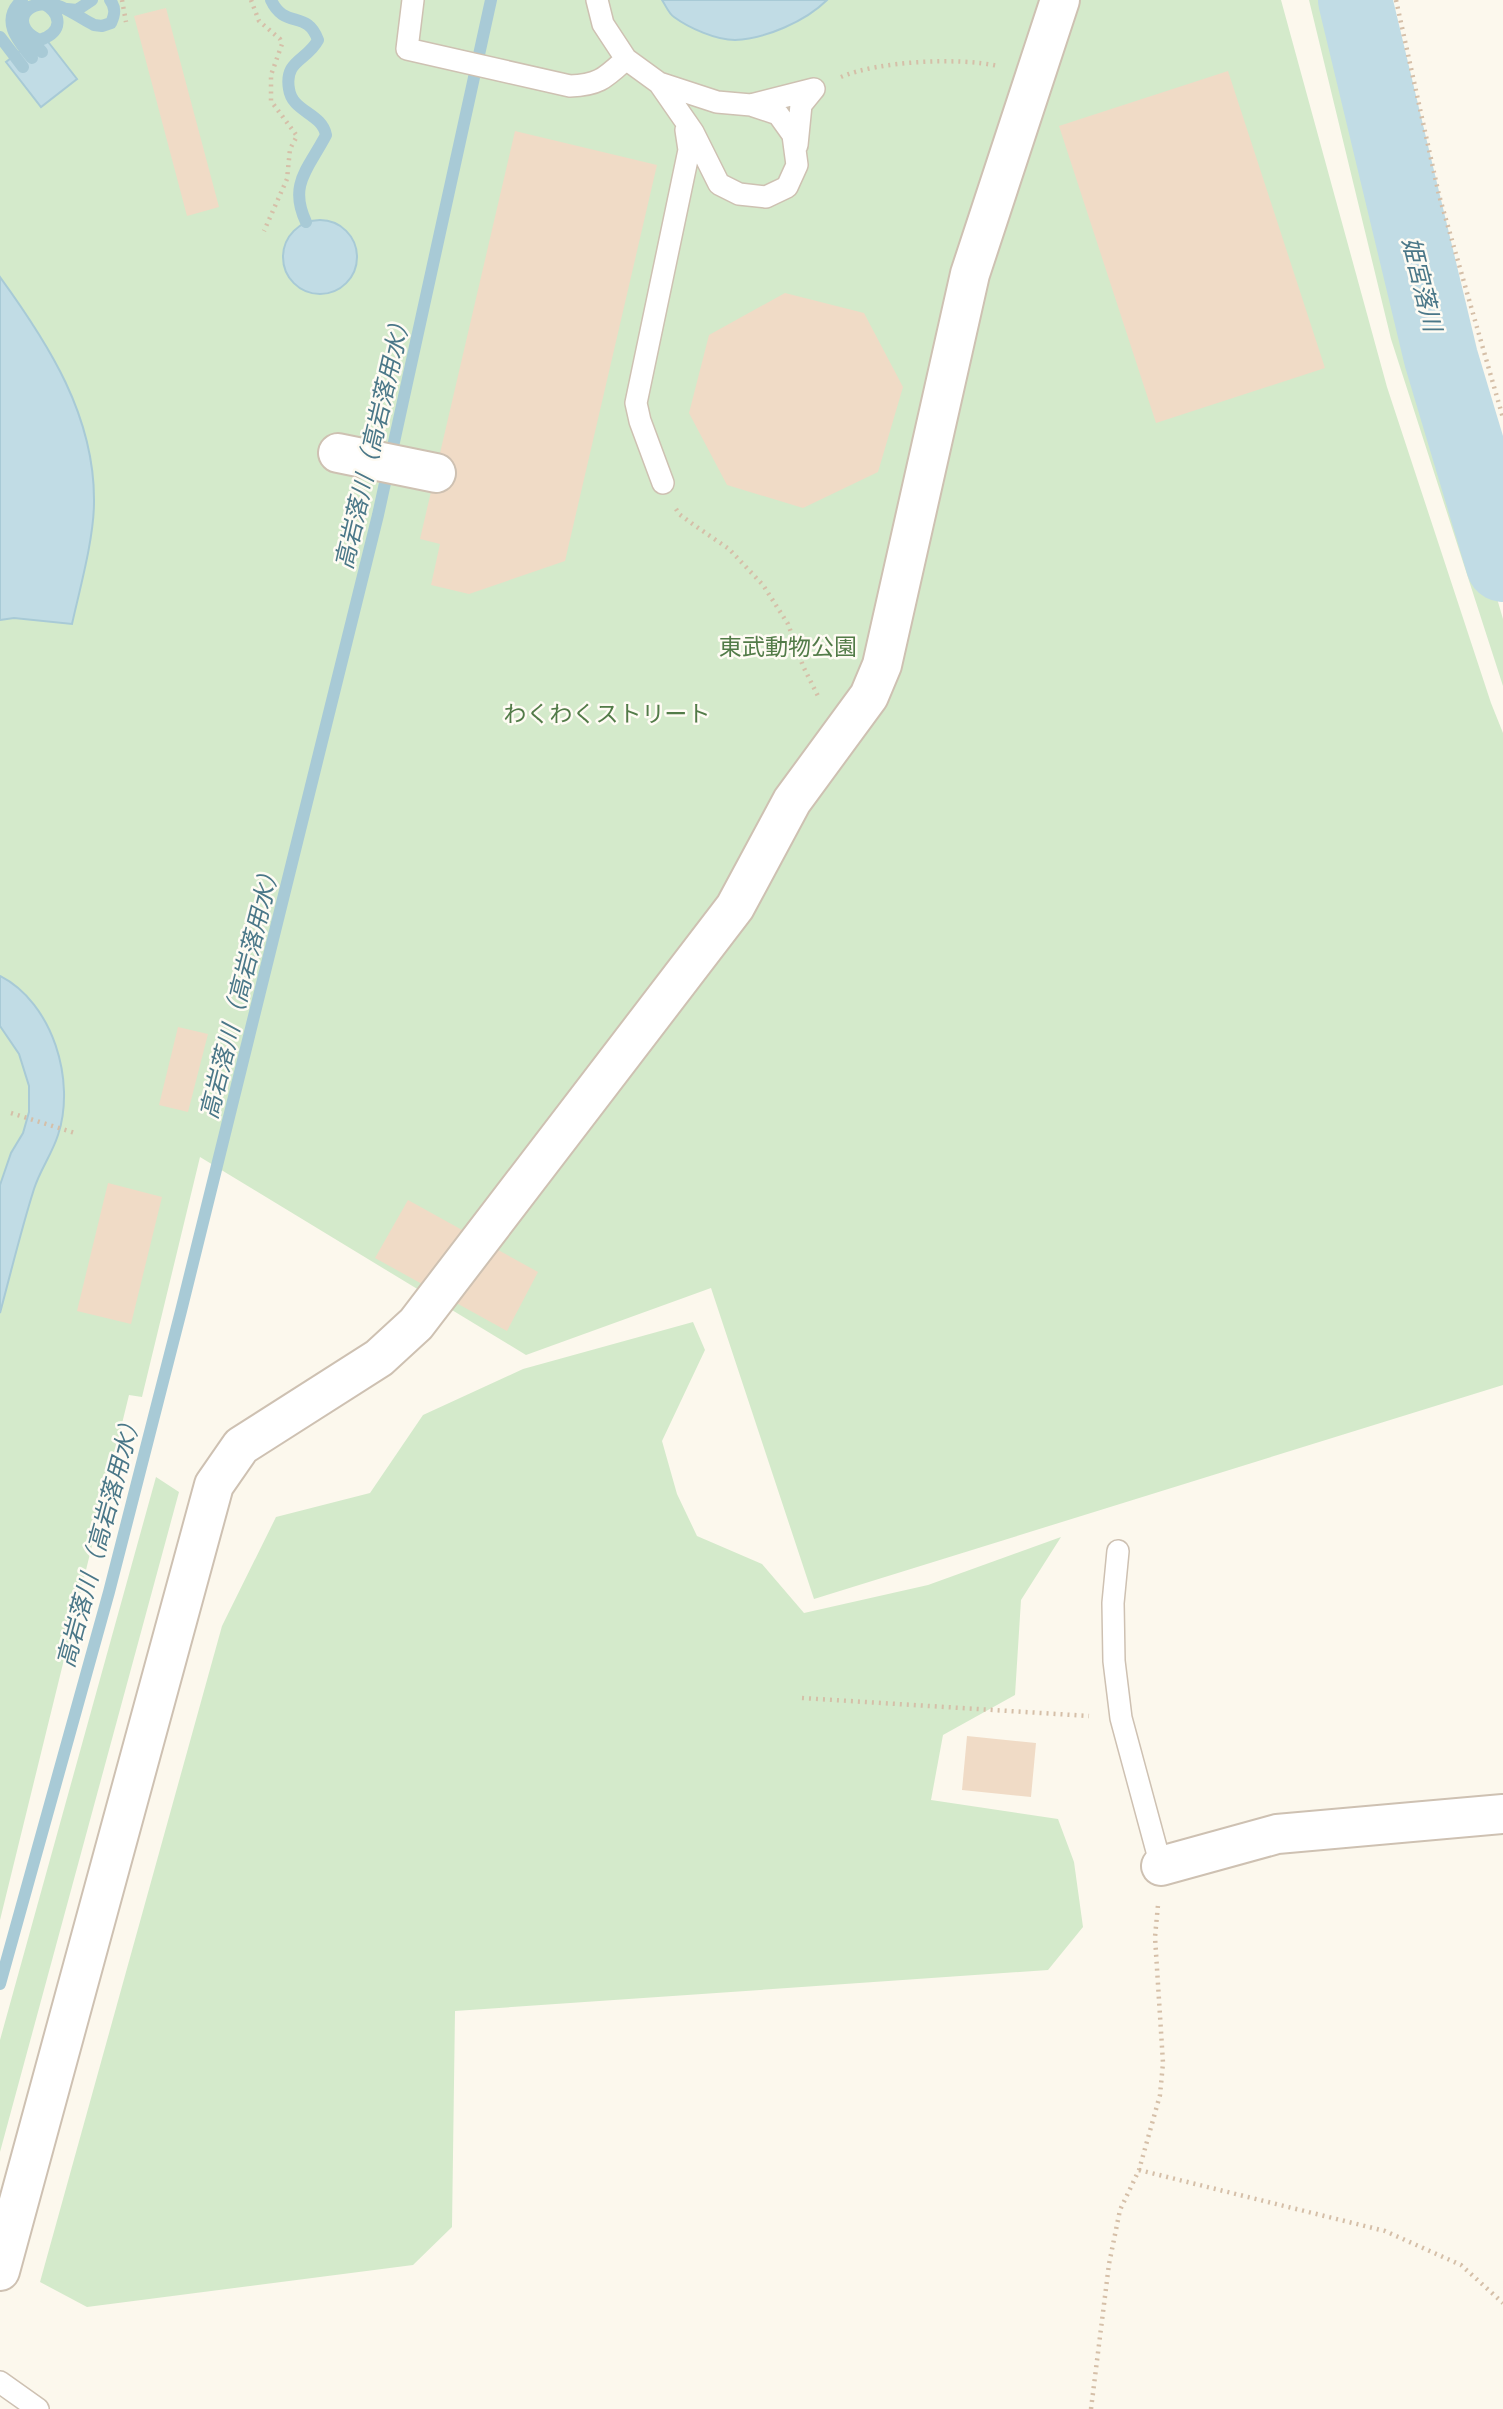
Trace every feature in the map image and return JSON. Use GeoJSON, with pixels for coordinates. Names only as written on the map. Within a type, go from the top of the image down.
{"type":"FeatureCollection","features":[{"type":"Feature","properties":{"kind":"street"},"geometry":{"type":"LineString","coordinates":[[0,2271],[214,1485],[241,1446],[379,1358],[416,1324],[735,907],[792,801],[869,696],[882,665],[970,274],[1060,0]]}},
{"type":"Feature","properties":{"kind":"street"},"geometry":{"type":"LineString","coordinates":[[338,453],[436,473]]}},
{"type":"Feature","properties":{"kind":"street"},"geometry":{"type":"LineString","coordinates":[[1161,1866],[1277,1834],[1503,1814]]}},
{"type":"Feature","properties":{"kind":"lane"},"geometry":{"type":"LineString","coordinates":[[413,0],[407,49],[570,86],[592,85],[626,59]]}},
{"type":"Feature","properties":{"kind":"lane"},"geometry":{"type":"LineString","coordinates":[[597,0],[603,24],[626,59],[659,83],[717,102],[751,105],[778,114],[793,135],[797,165]]}},
{"type":"Feature","properties":{"kind":"lane"},"geometry":{"type":"LineString","coordinates":[[659,83],[693,132],[719,184],[739,194]]}},
{"type":"Feature","properties":{"kind":"lane"},"geometry":{"type":"LineString","coordinates":[[751,105],[814,89]]}},
{"type":"Feature","properties":{"kind":"lane"},"geometry":{"type":"LineString","coordinates":[[674,215],[681,199],[694,189],[710,187],[766,197],[786,187],[797,165],[797,127],[801,105],[814,89]]}},
{"type":"Feature","properties":{"kind":"lane"},"geometry":{"type":"LineString","coordinates":[[663,483],[636,403],[689,150],[687,134],[677,108]]}},
{"type":"Feature","properties":{"kind":"lane"},"geometry":{"type":"LineString","coordinates":[[1118,1551],[1113,1603],[1114,1661],[1121,1718],[1161,1866]]}},
{"type":"Feature","properties":{"kind":"lane"},"geometry":{"type":"LineString","coordinates":[[0,2382],[38,2409]]}},
{"type":"Feature","properties":{"kind":"path"},"geometry":{"type":"LineString","coordinates":[[122,0],[126,22]]}},
{"type":"Feature","properties":{"kind":"path"},"geometry":{"type":"LineString","coordinates":[[251,0],[259,22],[280,39],[282,44],[271,75],[271,101],[297,136],[290,149],[287,179],[264,232]]}},
{"type":"Feature","properties":{"kind":"path"},"geometry":{"type":"LineString","coordinates":[[1396,0],[1439,195],[1503,418]]}},
{"type":"Feature","properties":{"kind":"path"},"geometry":{"type":"LineString","coordinates":[[814,89],[844,75],[868,68],[957,60],[994,65],[1035,77]]}},
{"type":"Feature","properties":{"kind":"path"},"geometry":{"type":"LineString","coordinates":[[663,483],[678,514],[729,549],[763,586],[788,624],[803,666],[820,699],[848,725]]}},
{"type":"Feature","properties":{"kind":"path"},"geometry":{"type":"LineString","coordinates":[[11,1113],[75,1133]]}},
{"type":"Feature","properties":{"kind":"path"},"geometry":{"type":"LineString","coordinates":[[802,1698],[1121,1718]]}},
{"type":"Feature","properties":{"kind":"path"},"geometry":{"type":"LineString","coordinates":[[1091,2409],[1109,2263],[1120,2210],[1139,2170],[1160,2095],[1163,2063],[1155,1937],[1161,1866]]}},
{"type":"Feature","properties":{"kind":"path"},"geometry":{"type":"LineString","coordinates":[[1139,2170],[1385,2231],[1461,2265],[1503,2303]]}},
{"type":"Feature","properties":{"kind":"green space","name":"東武動物公園"},"geometry":{"type":"Polygon","coordinates":[[[0,0],[1281,0],[1387,387],[1503,733],[1503,1385],[814,1599],[711,1288],[526,1355],[200,1157],[142,1397],[129,1395],[0,1920],[0,0]]]}},
{"type":"Feature","properties":{"kind":"green space"},"geometry":{"type":"Polygon","coordinates":[[[1309,0],[1339,0],[1431,372],[1503,619],[1503,686],[1391,339],[1309,0]]]}},
{"type":"Feature","properties":{"kind":"green space"},"geometry":{"type":"Polygon","coordinates":[[[1364,0],[1387,0],[1430,192],[1503,440],[1503,529],[1432,298],[1364,0]]]}},
{"type":"Feature","properties":{"kind":"green space"},"geometry":{"type":"Polygon","coordinates":[[[693,1322],[705,1350],[662,1441],[677,1494],[697,1536],[762,1564],[804,1613],[928,1585],[1061,1537],[1021,1600],[1015,1695],[943,1735],[931,1800],[1058,1819],[1074,1862],[1083,1927],[1048,1970],[455,2011],[452,2227],[413,2265],[87,2307],[40,2282],[222,1626],[276,1517],[370,1493],[423,1415],[523,1369],[693,1322]]]}},
{"type":"Feature","properties":{"kind":"green space"},"geometry":{"type":"Polygon","coordinates":[[[156,1477],[179,1492],[0,2152],[0,2040],[156,1477]]]}},
{"type":"Feature","properties":{"kind":"water"},"geometry":{"type":"Polygon","coordinates":[[[662,0],[827,0],[808,15],[784,28],[735,40],[711,36],[687,25],[672,16],[662,0]]]}},
{"type":"Feature","properties":{"kind":"water"},"geometry":{"type":"Polygon","coordinates":[[[42,34],[77,79],[41,107],[6,62],[42,34]]]}},
{"type":"Feature","properties":{"kind":"water"},"geometry":{"type":"Polygon","coordinates":[[[320,220],[334,223],[346,231],[354,243],[357,257],[354,271],[346,283],[334,291],[320,294],[306,291],[294,283],[286,271],[283,257],[286,243],[294,231],[306,223],[320,220]]]}},
{"type":"Feature","properties":{"kind":"water"},"geometry":{"type":"Polygon","coordinates":[[[0,277],[51,355],[77,410],[86,440],[92,470],[92,531],[72,624],[14,618],[0,620],[0,277]]]}},
{"type":"Feature","properties":{"kind":"water"},"geometry":{"type":"Polygon","coordinates":[[[0,976],[18,988],[34,1005],[46,1024],[56,1045],[64,1091],[63,1114],[58,1135],[34,1189],[0,1313],[0,1185],[11,1153],[23,1133],[29,1112],[29,1086],[19,1054],[0,1026],[0,976]]]}},
{"type":"Feature","properties":{"kind":"building"},"geometry":{"type":"Polygon","coordinates":[[[166,8],[219,207],[187,216],[134,16],[166,8]]]}},
{"type":"Feature","properties":{"kind":"building"},"geometry":{"type":"Polygon","coordinates":[[[1228,71],[1325,368],[1156,423],[1059,126],[1228,71]]]}},
{"type":"Feature","properties":{"kind":"building"},"geometry":{"type":"Polygon","coordinates":[[[515,131],[657,165],[565,561],[469,594],[431,585],[440,544],[420,539],[515,131]]]}},
{"type":"Feature","properties":{"kind":"building"},"geometry":{"type":"Polygon","coordinates":[[[785,293],[864,313],[903,387],[878,472],[803,508],[727,485],[689,413],[709,335],[785,293]]]}},
{"type":"Feature","properties":{"kind":"building"},"geometry":{"type":"Polygon","coordinates":[[[178,1027],[208,1034],[188,1112],[159,1105],[178,1027]]]}},
{"type":"Feature","properties":{"kind":"building"},"geometry":{"type":"Polygon","coordinates":[[[108,1183],[162,1197],[131,1324],[77,1311],[108,1183]]]}},
{"type":"Feature","properties":{"kind":"building"},"geometry":{"type":"Polygon","coordinates":[[[408,1200],[538,1272],[507,1331],[375,1258],[408,1200]]]}},
{"type":"Feature","properties":{"kind":"building"},"geometry":{"type":"Polygon","coordinates":[[[967,1736],[1036,1743],[1031,1797],[962,1790],[967,1736]]]}},
{"type":"Feature","properties":{"kind":"waterway"},"geometry":{"type":"LineString","coordinates":[[22,0],[12,15],[13,30],[32,58]]}},
{"type":"Feature","properties":{"kind":"waterway"},"geometry":{"type":"LineString","coordinates":[[67,9],[77,10],[92,0]]}},
{"type":"Feature","properties":{"kind":"waterway"},"geometry":{"type":"LineString","coordinates":[[42,52],[22,29],[19,20],[23,9],[42,3],[49,7],[57,17],[56,28],[48,37],[40,40],[31,35],[23,24],[23,18],[31,8],[39,5],[48,4],[54,5],[94,25],[102,26],[111,23],[113,17],[114,8],[110,0]]}},
{"type":"Feature","properties":{"kind":"waterway"},"geometry":{"type":"LineString","coordinates":[[271,0],[283,15],[308,25],[318,40],[293,66],[288,79],[291,97],[295,103],[319,122],[326,135],[307,167],[300,186],[299,197],[306,222]]}},
{"type":"Feature","properties":{"kind":"waterway","name":"高岩落川（高岩落用水）"},"geometry":{"type":"LineString","coordinates":[[0,1984],[109,1592],[378,515],[491,0]]}},
{"type":"Feature","properties":{"kind":"waterway","name":"姫宮落川"},"geometry":{"type":"LineString","coordinates":[[1355,0],[1441,358],[1503,565]]}},
{"type":"Feature","properties":{"kind":"waterway"},"geometry":{"type":"LineString","coordinates":[[0,37],[23,67]]}},
{"type":"Feature","properties":{"kind":"park label","name":"わくわくストリート"},"geometry":{"type":"Point","coordinates":[607,713]}}]}
